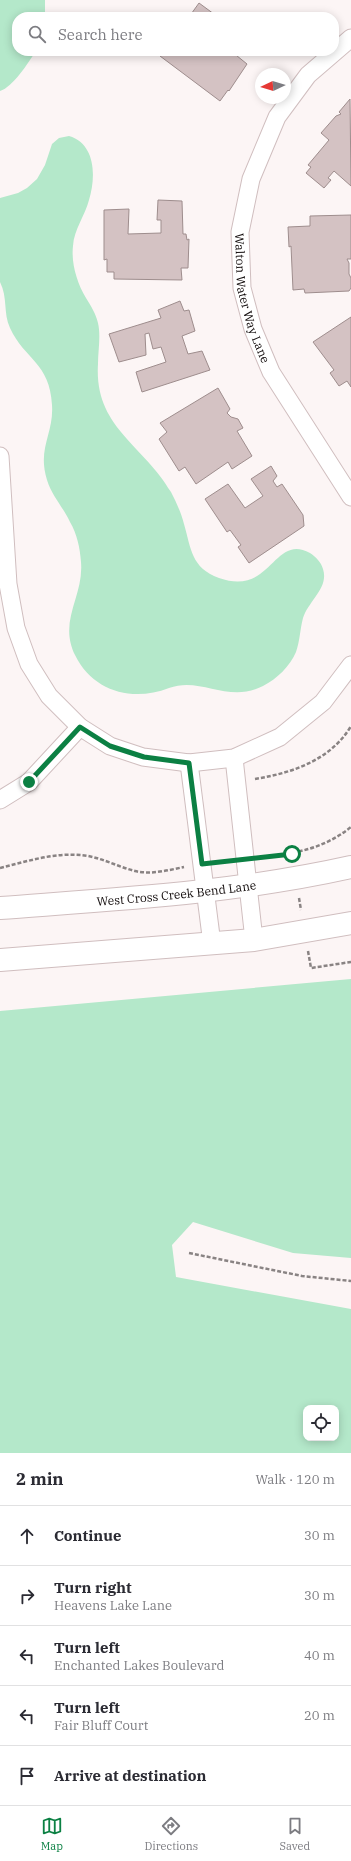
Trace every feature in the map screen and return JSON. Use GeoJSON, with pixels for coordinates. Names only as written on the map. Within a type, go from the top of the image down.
{"type":"FeatureCollection","features":[{"type":"Feature","properties":{"kind":"main road","name":"West Cross Creek Bend Lane"},"geometry":{"type":"LineString","coordinates":[[0,908],[206,892],[248,887],[351,867]]}},
{"type":"Feature","properties":{"kind":"main road"},"geometry":{"type":"LineString","coordinates":[[0,960],[254,940],[351,923]]}},
{"type":"Feature","properties":{"kind":"street","name":"Walton Water Way Lane"},"geometry":{"type":"LineString","coordinates":[[339,48],[351,38]]}},
{"type":"Feature","properties":{"kind":"street","name":"Walton Water Way Lane"},"geometry":{"type":"LineString","coordinates":[[330,56],[308,75],[277,117],[250,179],[240,232],[242,288],[252,329],[271,372],[351,497]]}},
{"type":"Feature","properties":{"kind":"street"},"geometry":{"type":"LineString","coordinates":[[0,456],[8,584],[16,628],[29,664],[49,696],[80,727],[110,746],[144,757],[189,763],[234,758],[280,737],[323,702],[351,665]]}},
{"type":"Feature","properties":{"kind":"street"},"geometry":{"type":"LineString","coordinates":[[0,800],[29,782],[80,727]]}},
{"type":"Feature","properties":{"kind":"street"},"geometry":{"type":"LineString","coordinates":[[234,758],[254,940]]}},
{"type":"Feature","properties":{"kind":"street"},"geometry":{"type":"LineString","coordinates":[[189,763],[212,944]]}},
{"type":"Feature","properties":{"kind":"path"},"geometry":{"type":"LineString","coordinates":[[236,783],[274,776],[306,766],[325,754],[347,733],[351,726]]}},
{"type":"Feature","properties":{"kind":"path"},"geometry":{"type":"LineString","coordinates":[[245,858],[292,854],[317,847],[336,838],[351,826]]}},
{"type":"Feature","properties":{"kind":"path"},"geometry":{"type":"LineString","coordinates":[[0,868],[42,857],[65,855],[88,856],[136,871],[159,872],[202,864]]}},
{"type":"Feature","properties":{"kind":"path"},"geometry":{"type":"LineString","coordinates":[[189,1253],[302,1276],[351,1281]]}},
{"type":"Feature","properties":{"kind":"shaded area"},"geometry":{"type":"Polygon","coordinates":[[[0,0],[45,0],[45,12],[12,12],[12,56],[33,56],[15,80],[5,89],[0,91],[0,0]]]}},
{"type":"Feature","properties":{"kind":"shaded area"},"geometry":{"type":"Polygon","coordinates":[[[69,136],[78,140],[84,146],[92,162],[93,181],[87,206],[75,234],[73,259],[75,273],[80,286],[96,316],[98,323],[99,386],[104,404],[112,420],[122,434],[160,475],[171,492],[177,503],[191,549],[197,563],[210,574],[219,578],[237,582],[250,579],[261,573],[288,551],[298,549],[310,553],[320,562],[323,569],[323,582],[303,618],[296,652],[287,667],[273,680],[250,691],[226,691],[192,685],[181,685],[142,694],[115,691],[92,678],[83,668],[75,655],[70,642],[70,619],[79,586],[81,562],[75,531],[52,491],[44,469],[45,450],[52,415],[50,391],[47,380],[42,371],[16,339],[10,328],[4,294],[0,282],[0,198],[18,193],[27,188],[37,179],[45,165],[52,144],[59,138],[69,136]]]}},
{"type":"Feature","properties":{"kind":"shaded area"},"geometry":{"type":"Polygon","coordinates":[[[351,979],[351,1258],[293,1253],[193,1222],[172,1245],[176,1277],[351,1309],[351,1453],[0,1453],[0,1011],[351,979]]]}},
{"type":"Feature","properties":{"kind":"building"},"geometry":{"type":"Polygon","coordinates":[[[199,3],[211,12],[193,12],[199,3]]]}},
{"type":"Feature","properties":{"kind":"building"},"geometry":{"type":"Polygon","coordinates":[[[160,56],[237,56],[247,64],[229,91],[228,90],[220,101],[160,56]]]}},
{"type":"Feature","properties":{"kind":"building"},"geometry":{"type":"Polygon","coordinates":[[[350,99],[351,186],[334,171],[328,178],[331,180],[324,188],[306,173],[311,167],[308,165],[329,140],[321,133],[336,116],[341,114],[339,112],[350,99]]]}},
{"type":"Feature","properties":{"kind":"building"},"geometry":{"type":"Polygon","coordinates":[[[158,200],[182,201],[183,234],[186,234],[187,240],[189,239],[188,268],[181,268],[182,280],[114,279],[114,272],[107,272],[107,259],[104,260],[104,210],[129,209],[128,234],[161,233],[161,220],[157,220],[158,200]]]}},
{"type":"Feature","properties":{"kind":"building"},"geometry":{"type":"Polygon","coordinates":[[[351,215],[351,259],[347,259],[351,278],[351,288],[349,291],[305,293],[304,289],[293,290],[291,246],[289,247],[288,227],[310,226],[310,216],[351,215]]]}},
{"type":"Feature","properties":{"kind":"building"},"geometry":{"type":"Polygon","coordinates":[[[180,301],[184,311],[189,310],[195,331],[182,336],[188,354],[202,351],[210,370],[142,392],[136,372],[166,362],[161,347],[153,349],[149,333],[145,334],[146,355],[119,362],[109,334],[161,318],[158,310],[180,301]]]}},
{"type":"Feature","properties":{"kind":"building"},"geometry":{"type":"Polygon","coordinates":[[[351,317],[351,387],[347,381],[339,386],[330,373],[334,370],[313,342],[351,317]]]}},
{"type":"Feature","properties":{"kind":"building"},"geometry":{"type":"Polygon","coordinates":[[[218,388],[230,409],[227,413],[231,417],[238,419],[243,428],[237,431],[252,456],[232,469],[228,462],[196,484],[185,467],[179,471],[159,439],[167,432],[160,423],[218,388]]]}},
{"type":"Feature","properties":{"kind":"building"},"geometry":{"type":"Polygon","coordinates":[[[271,466],[277,476],[273,481],[277,487],[282,484],[303,515],[304,526],[249,563],[238,547],[241,545],[230,530],[227,532],[205,499],[228,484],[245,508],[263,496],[251,479],[271,466]]]}},
{"type":"Feature","properties":{"kind":"route"},"geometry":{"type":"LineString","coordinates":[[29,782],[80,727],[110,746],[144,757],[189,763],[202,864],[245,858],[292,854]]}}]}
